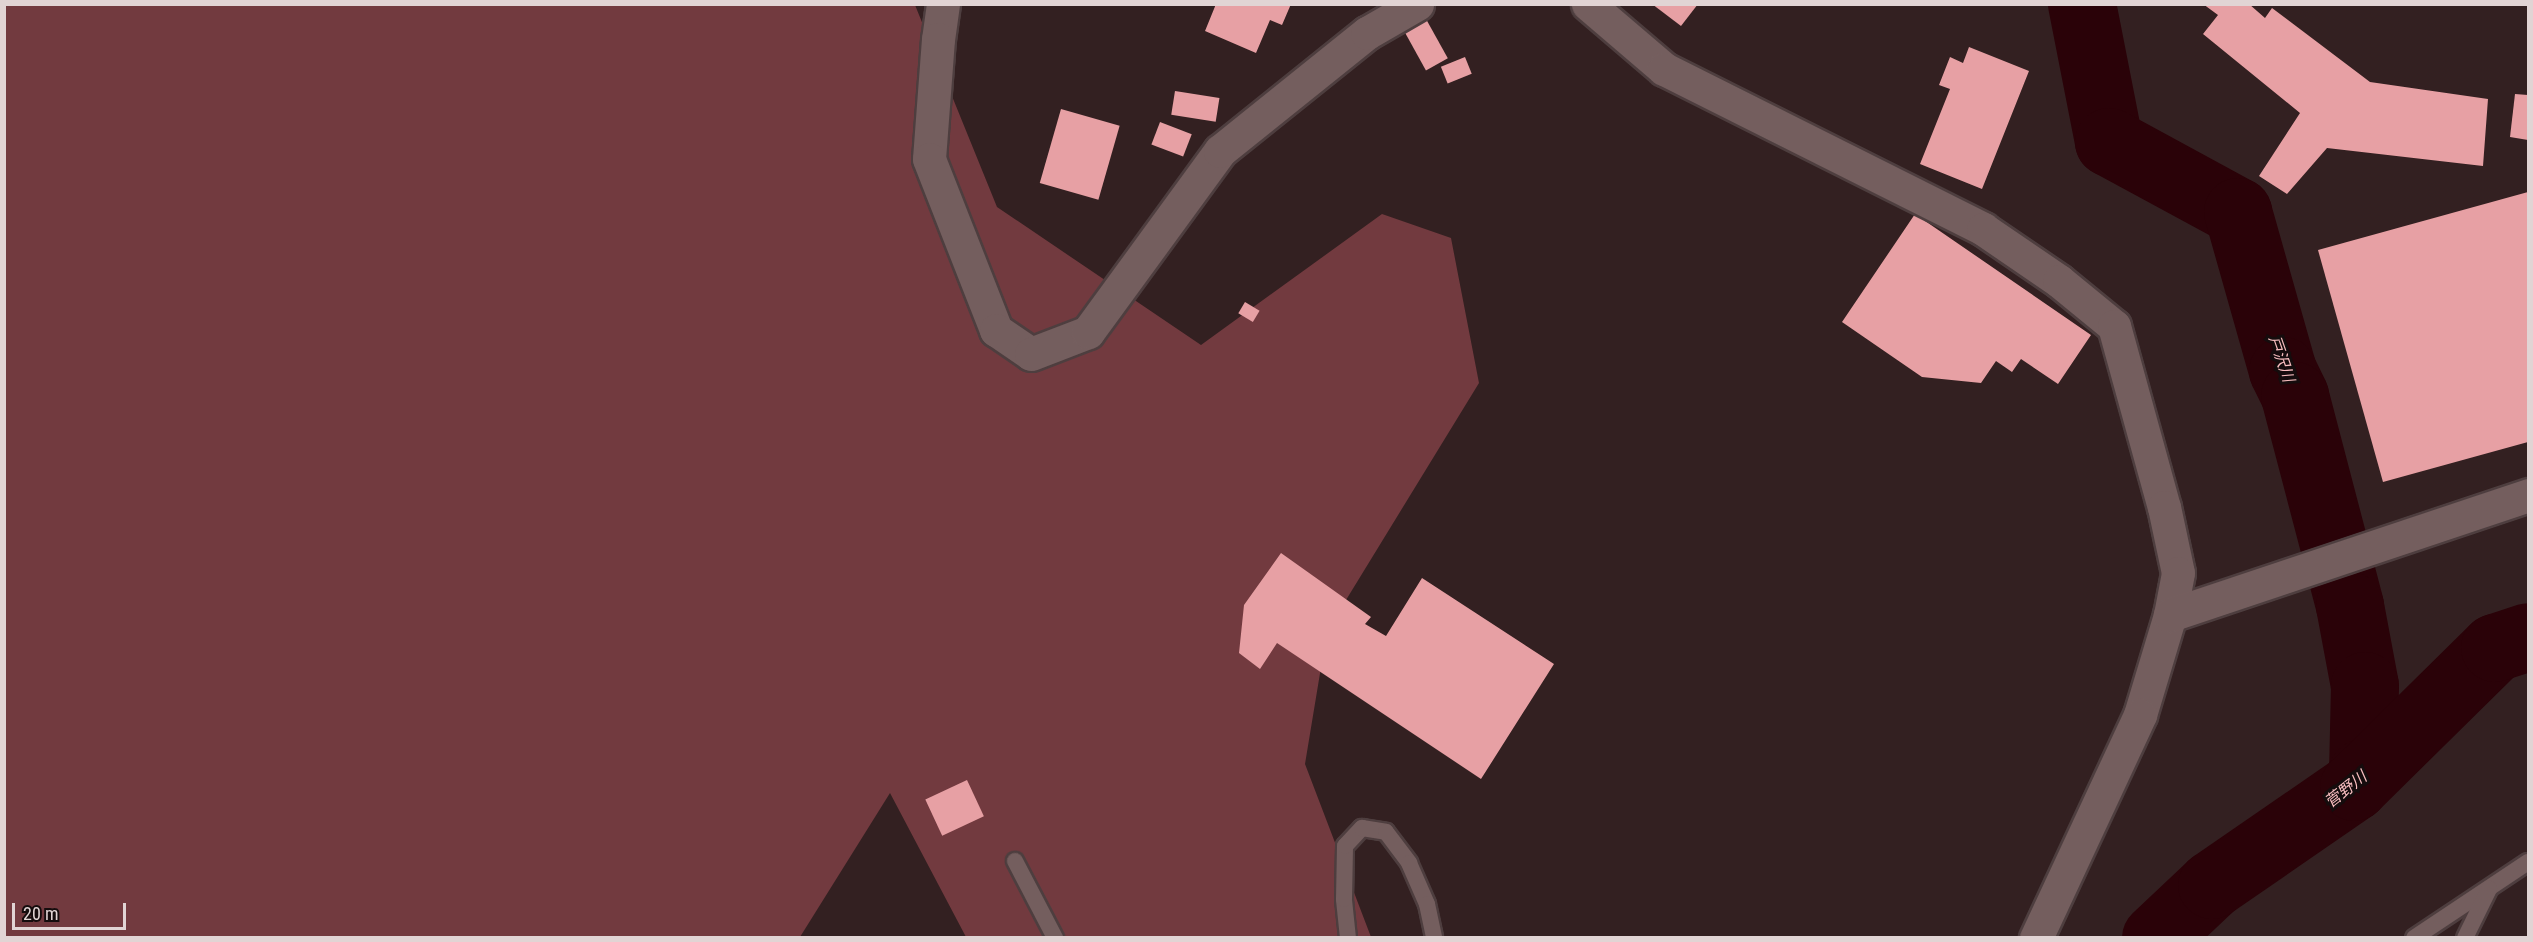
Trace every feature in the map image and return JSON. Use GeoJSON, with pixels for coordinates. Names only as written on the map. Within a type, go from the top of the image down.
{"type":"FeatureCollection","features":[{"type":"Feature","properties":{"kind":"street"},"geometry":{"type":"LineString","coordinates":[[943,4],[938,39],[929,159],[996,330],[1032,354],[1088,332],[1220,151],[1367,33],[1417,4]]}},
{"type":"Feature","properties":{"kind":"street"},"geometry":{"type":"LineString","coordinates":[[1588,4],[1664,69],[1983,229],[2059,281],[2114,326],[2164,507],[2178,573],[2170,615],[2140,715],[2036,938]]}},
{"type":"Feature","properties":{"kind":"street"},"geometry":{"type":"LineString","coordinates":[[2170,615],[2241,589],[2529,495]]}},
{"type":"Feature","properties":{"kind":"lane"},"geometry":{"type":"LineString","coordinates":[[1348,938],[1344,899],[1346,846],[1362,828],[1386,832],[1409,863],[1427,904],[1434,938]]}},
{"type":"Feature","properties":{"kind":"lane"},"geometry":{"type":"LineString","coordinates":[[1015,861],[1054,938]]}},
{"type":"Feature","properties":{"kind":"lane"},"geometry":{"type":"LineString","coordinates":[[2414,938],[2529,862]]}},
{"type":"Feature","properties":{"kind":"lane"},"geometry":{"type":"LineString","coordinates":[[2465,938],[2489,888]]}},
{"type":"Feature","properties":{"kind":"shaded area"},"geometry":{"type":"Polygon","coordinates":[[[5,5],[915,5],[997,207],[1201,345],[1382,214],[1451,238],[1479,383],[1327,631],[1305,764],[1371,937],[966,937],[890,793],[800,937],[5,938],[5,5]]]}},
{"type":"Feature","properties":{"kind":"building"},"geometry":{"type":"Polygon","coordinates":[[[1216,4],[1291,4],[1282,25],[1270,20],[1256,53],[1205,31],[1216,4]]]}},
{"type":"Feature","properties":{"kind":"building"},"geometry":{"type":"Polygon","coordinates":[[[1652,4],[1698,4],[1681,26],[1652,4]]]}},
{"type":"Feature","properties":{"kind":"building"},"geometry":{"type":"Polygon","coordinates":[[[2203,4],[2249,4],[2265,18],[2272,8],[2370,82],[2488,99],[2483,166],[2327,148],[2287,194],[2259,176],[2300,113],[2203,34],[2218,15],[2203,4]]]}},
{"type":"Feature","properties":{"kind":"building"},"geometry":{"type":"Polygon","coordinates":[[[1426,19],[1448,58],[1426,70],[1404,31],[1426,19]]]}},
{"type":"Feature","properties":{"kind":"building"},"geometry":{"type":"Polygon","coordinates":[[[1969,47],[2029,71],[1982,189],[1920,164],[1950,89],[1939,85],[1950,57],[1963,63],[1969,47]]]}},
{"type":"Feature","properties":{"kind":"building"},"geometry":{"type":"Polygon","coordinates":[[[1465,57],[1472,74],[1448,83],[1441,67],[1465,57]]]}},
{"type":"Feature","properties":{"kind":"building"},"geometry":{"type":"Polygon","coordinates":[[[1175,91],[1219,98],[1216,122],[1171,115],[1175,91]]]}},
{"type":"Feature","properties":{"kind":"building"},"geometry":{"type":"Polygon","coordinates":[[[2515,94],[2528,95],[2528,140],[2510,137],[2515,94]]]}},
{"type":"Feature","properties":{"kind":"building"},"geometry":{"type":"Polygon","coordinates":[[[1061,109],[1120,126],[1098,200],[1040,183],[1061,109]]]}},
{"type":"Feature","properties":{"kind":"building"},"geometry":{"type":"Polygon","coordinates":[[[1160,122],[1192,134],[1183,157],[1151,144],[1160,122]]]}},
{"type":"Feature","properties":{"kind":"building"},"geometry":{"type":"Polygon","coordinates":[[[2528,192],[2528,442],[2383,482],[2318,250],[2528,192]]]}},
{"type":"Feature","properties":{"kind":"building"},"geometry":{"type":"Polygon","coordinates":[[[1915,214],[2091,335],[2058,384],[2021,359],[2012,372],[1996,361],[1981,383],[1922,377],[1842,322],[1915,214]]]}},
{"type":"Feature","properties":{"kind":"building"},"geometry":{"type":"Polygon","coordinates":[[[1245,302],[1260,311],[1253,322],[1238,313],[1245,302]]]}},
{"type":"Feature","properties":{"kind":"building"},"geometry":{"type":"Polygon","coordinates":[[[1281,553],[1371,617],[1365,624],[1386,636],[1422,578],[1554,664],[1481,779],[1277,643],[1260,669],[1239,653],[1244,605],[1281,553]]]}},
{"type":"Feature","properties":{"kind":"building"},"geometry":{"type":"Polygon","coordinates":[[[967,780],[984,816],[942,836],[925,799],[967,780]]]}},
{"type":"Feature","properties":{"kind":"waterway","name":"戸沢川"},"geometry":{"type":"LineString","coordinates":[[2082,4],[2109,142],[2238,212],[2283,371],[2295,396],[2350,606],[2365,686],[2363,773],[2354,787]]}},
{"type":"Feature","properties":{"kind":"waterway","name":"菅野川"},"geometry":{"type":"LineString","coordinates":[[2156,938],[2212,885],[2354,787],[2495,648],[2528,637]]}}]}
